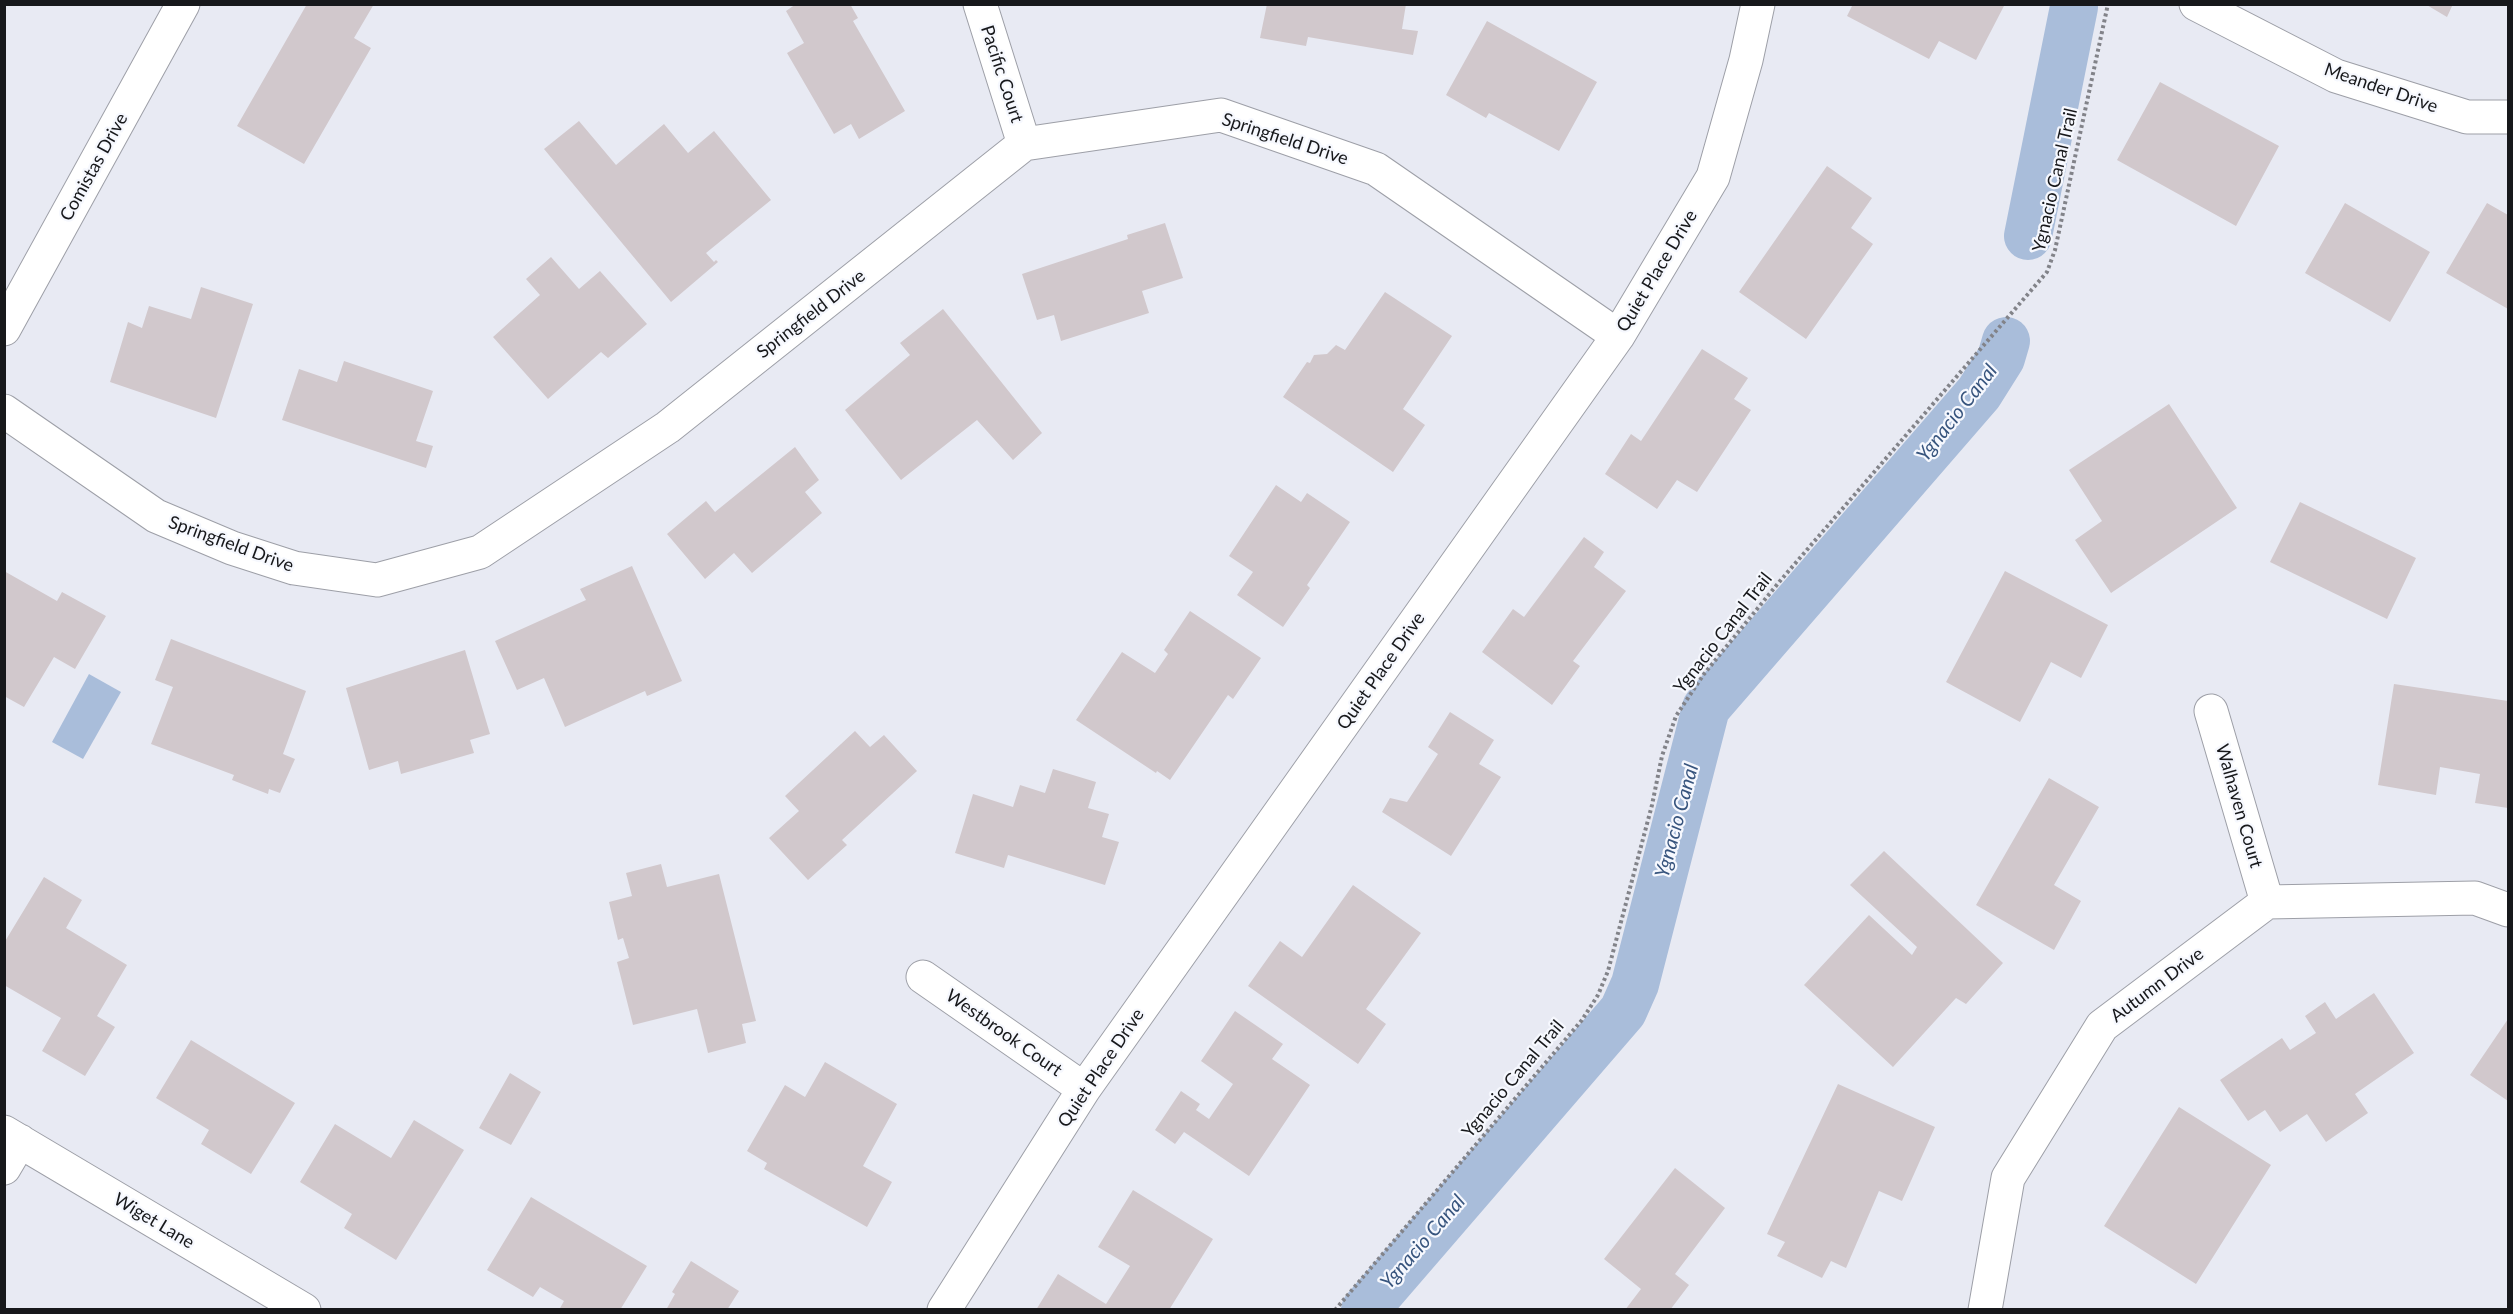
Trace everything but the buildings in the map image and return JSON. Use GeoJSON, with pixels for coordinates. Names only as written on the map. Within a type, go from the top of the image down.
{"type":"FeatureCollection","features":[{"type":"Feature","properties":{"kind":"street","name":"Comistas Drive"},"geometry":{"type":"LineString","coordinates":[[4,329],[183,4]]}},
{"type":"Feature","properties":{"kind":"street","name":"Pacific Court"},"geometry":{"type":"LineString","coordinates":[[980,4],[1024,144]]}},
{"type":"Feature","properties":{"kind":"street","name":"Quiet Place Drive"},"geometry":{"type":"LineString","coordinates":[[944,1310],[1084,1089],[1618,336],[1713,177],[1746,60],[1758,4]]}},
{"type":"Feature","properties":{"kind":"street","name":"Meander Drive"},"geometry":{"type":"LineString","coordinates":[[2196,4],[2336,76],[2467,117],[2508,117]]}},
{"type":"Feature","properties":{"kind":"street","name":"Springfield Drive"},"geometry":{"type":"LineString","coordinates":[[4,411],[156,516],[232,548],[294,568],[377,580],[480,552],[668,427],[1024,144],[1221,115],[1376,169],[1618,336]]}},
{"type":"Feature","properties":{"kind":"street","name":"Walhaven Court"},"geometry":{"type":"LineString","coordinates":[[2211,711],[2267,902]]}},
{"type":"Feature","properties":{"kind":"street"},"geometry":{"type":"LineString","coordinates":[[2267,902],[2475,898],[2508,910]]}},
{"type":"Feature","properties":{"kind":"street","name":"Autumn Drive"},"geometry":{"type":"LineString","coordinates":[[1986,1310],[2008,1178],[2102,1026],[2267,902]]}},
{"type":"Feature","properties":{"kind":"street","name":"Westbrook Court"},"geometry":{"type":"LineString","coordinates":[[923,977],[1084,1089]]}},
{"type":"Feature","properties":{"kind":"street","name":"Wiget Lane"},"geometry":{"type":"LineString","coordinates":[[10,1147],[304,1310]]}},
{"type":"Feature","properties":{"kind":"path","name":"Ygnacio Canal Trail"},"geometry":{"type":"LineString","coordinates":[[1335,1310],[1582,1020],[1598,995],[1608,971],[1650,816],[1662,756],[1676,716],[1704,674],[1780,581],[2047,272],[2055,250],[2108,4]]}},
{"type":"Feature","properties":{"kind":"water"},"geometry":{"type":"Polygon","coordinates":[[[89,674],[121,692],[83,759],[52,742],[89,674]]]}},
{"type":"Feature","properties":{"kind":"waterway","name":"Ygnacio Canal"},"geometry":{"type":"LineString","coordinates":[[2028,236],[2074,7]]}},
{"type":"Feature","properties":{"kind":"waterway","name":"Ygnacio Canal"},"geometry":{"type":"LineString","coordinates":[[1365,1310],[1623,1011],[1635,984],[1706,708],[1979,393],[2001,358],[2006,341]]}}]}
